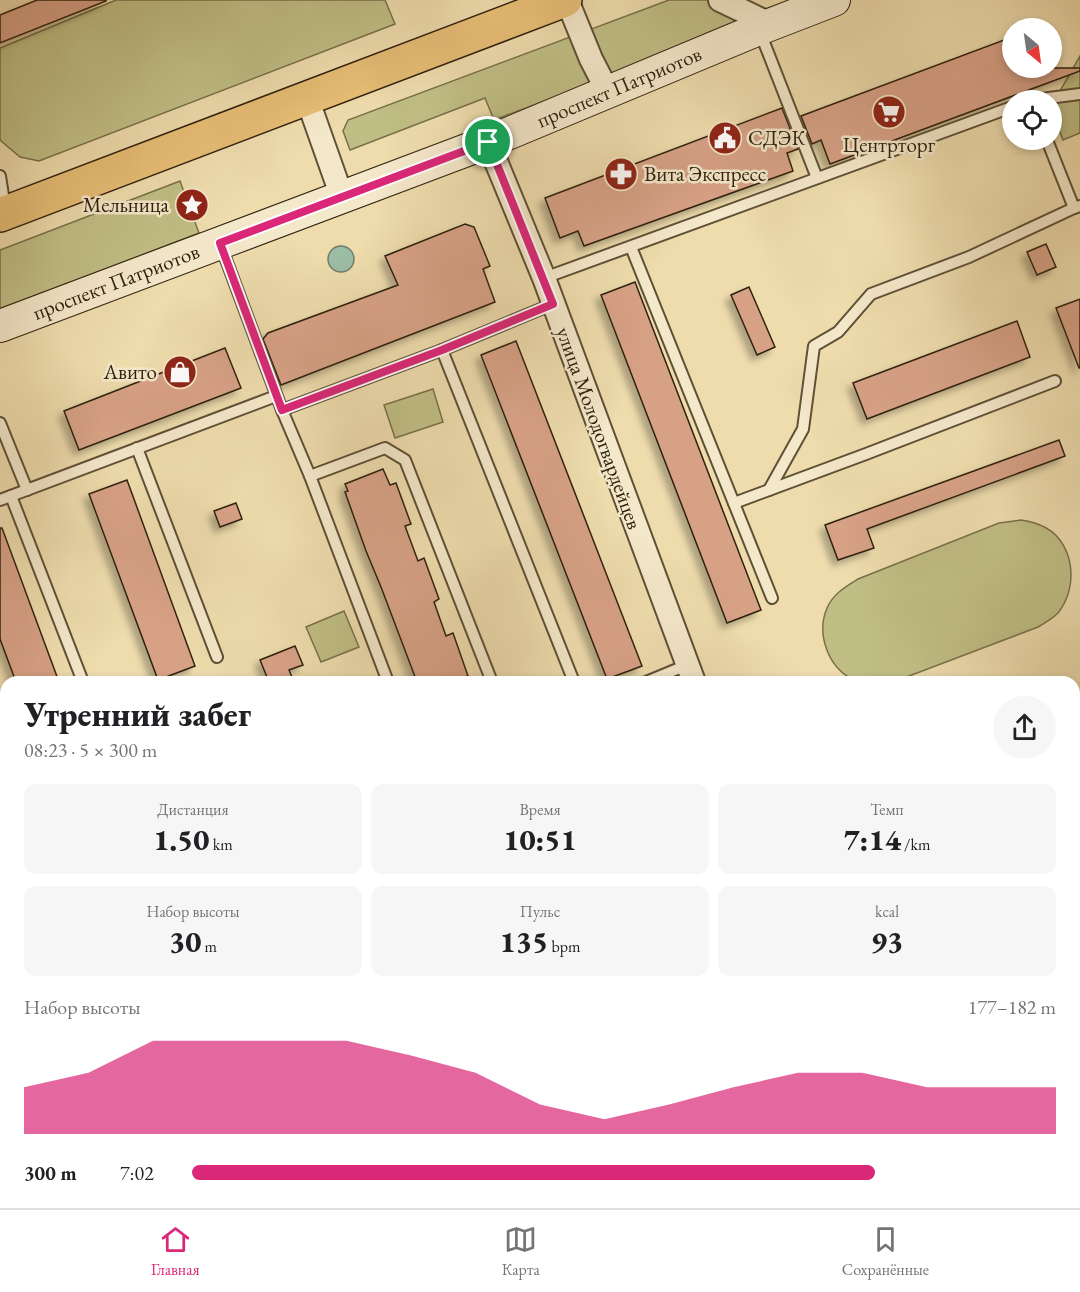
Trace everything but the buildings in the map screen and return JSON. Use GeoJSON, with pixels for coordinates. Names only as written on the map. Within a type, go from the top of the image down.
{"type":"FeatureCollection","features":[{"type":"Feature","properties":{"kind":"highway"},"geometry":{"type":"LineString","coordinates":[[2,212],[307,98],[527,11],[566,0]]}},
{"type":"Feature","properties":{"kind":"street"},"geometry":{"type":"LineString","coordinates":[[566,0],[608,92]]}},
{"type":"Feature","properties":{"kind":"street"},"geometry":{"type":"LineString","coordinates":[[720,0],[764,27]]}},
{"type":"Feature","properties":{"kind":"street","name":"проспект Патриотов"},"geometry":{"type":"LineString","coordinates":[[0,326],[488,142],[834,0]]}},
{"type":"Feature","properties":{"kind":"street"},"geometry":{"type":"LineString","coordinates":[[307,98],[342,197]]}},
{"type":"Feature","properties":{"kind":"street","name":"улица Молодогвардейцев"},"geometry":{"type":"LineString","coordinates":[[488,142],[544,278],[691,674]]}},
{"type":"Feature","properties":{"kind":"lane"},"geometry":{"type":"LineString","coordinates":[[764,27],[818,178]]}},
{"type":"Feature","properties":{"kind":"lane"},"geometry":{"type":"LineString","coordinates":[[1062,96],[1080,94]]}},
{"type":"Feature","properties":{"kind":"lane"},"geometry":{"type":"LineString","coordinates":[[544,278],[1002,111]]}},
{"type":"Feature","properties":{"kind":"lane"},"geometry":{"type":"LineString","coordinates":[[769,490],[803,429],[813,346],[838,332],[872,294],[969,257],[1077,207],[1051,150]]}},
{"type":"Feature","properties":{"kind":"lane"},"geometry":{"type":"LineString","coordinates":[[0,176],[2,212]]}},
{"type":"Feature","properties":{"kind":"lane"},"geometry":{"type":"LineString","coordinates":[[220,243],[276,396],[310,476],[386,676]]}},
{"type":"Feature","properties":{"kind":"lane"},"geometry":{"type":"LineString","coordinates":[[631,247],[772,598]]}},
{"type":"Feature","properties":{"kind":"lane"},"geometry":{"type":"LineString","coordinates":[[282,410],[442,350],[553,304]]}},
{"type":"Feature","properties":{"kind":"lane"},"geometry":{"type":"LineString","coordinates":[[442,350],[572,676]]}},
{"type":"Feature","properties":{"kind":"lane"},"geometry":{"type":"LineString","coordinates":[[734,503],[1055,381]]}},
{"type":"Feature","properties":{"kind":"lane"},"geometry":{"type":"LineString","coordinates":[[80,676],[5,498],[276,396]]}},
{"type":"Feature","properties":{"kind":"lane"},"geometry":{"type":"LineString","coordinates":[[0,423],[27,490]]}},
{"type":"Feature","properties":{"kind":"lane"},"geometry":{"type":"LineString","coordinates":[[137,448],[217,657]]}},
{"type":"Feature","properties":{"kind":"lane"},"geometry":{"type":"LineString","coordinates":[[310,476],[385,448],[405,460],[490,676]]}},
{"type":"Feature","properties":{"kind":"shaded area"},"geometry":{"type":"Polygon","coordinates":[[[116,0],[385,0],[395,24],[39,161],[20,157],[0,140],[0,48],[116,0]]]}},
{"type":"Feature","properties":{"kind":"shaded area"},"geometry":{"type":"Polygon","coordinates":[[[669,0],[746,0],[773,14],[494,120],[485,98],[350,150],[343,131],[348,120],[669,0]]]}},
{"type":"Feature","properties":{"kind":"shaded area"},"geometry":{"type":"Polygon","coordinates":[[[1080,56],[1080,133],[1063,140],[1062,90],[1080,56]]]}},
{"type":"Feature","properties":{"kind":"shaded area"},"geometry":{"type":"Polygon","coordinates":[[[180,181],[199,233],[0,309],[0,250],[180,181]]]}},
{"type":"Feature","properties":{"kind":"shaded area"},"geometry":{"type":"Polygon","coordinates":[[[341,246],[350,250],[354,259],[350,268],[341,272],[332,268],[328,259],[332,250],[341,246]]]}},
{"type":"Feature","properties":{"kind":"shaded area"},"geometry":{"type":"Polygon","coordinates":[[[433,389],[443,422],[395,438],[384,405],[433,389]]]}},
{"type":"Feature","properties":{"kind":"shaded area"},"geometry":{"type":"Polygon","coordinates":[[[1021,520],[1038,524],[1051,531],[1060,540],[1070,564],[1071,577],[1065,602],[1054,617],[1038,627],[909,676],[847,676],[837,667],[827,649],[823,629],[827,608],[840,591],[858,579],[999,523],[1021,520]]]}},
{"type":"Feature","properties":{"kind":"shaded area"},"geometry":{"type":"Polygon","coordinates":[[[344,611],[359,647],[321,662],[306,627],[344,611]]]}},
{"type":"Feature","properties":{"kind":"place","name":"Центрторг"},"geometry":{"type":"Point","coordinates":[889,112]}},
{"type":"Feature","properties":{"kind":"place","name":"СДЭК"},"geometry":{"type":"Point","coordinates":[725,138]}},
{"type":"Feature","properties":{"kind":"place","name":"Вита Экспресс"},"geometry":{"type":"Point","coordinates":[621,174]}},
{"type":"Feature","properties":{"kind":"place","name":"Мельница"},"geometry":{"type":"Point","coordinates":[192,205]}},
{"type":"Feature","properties":{"kind":"place","name":"Авито"},"geometry":{"type":"Point","coordinates":[180,372]}},
{"type":"Feature","properties":{"kind":"route"},"geometry":{"type":"LineString","coordinates":[[488,142],[553,304],[442,350],[282,410],[220,243],[488,142]]}}]}
